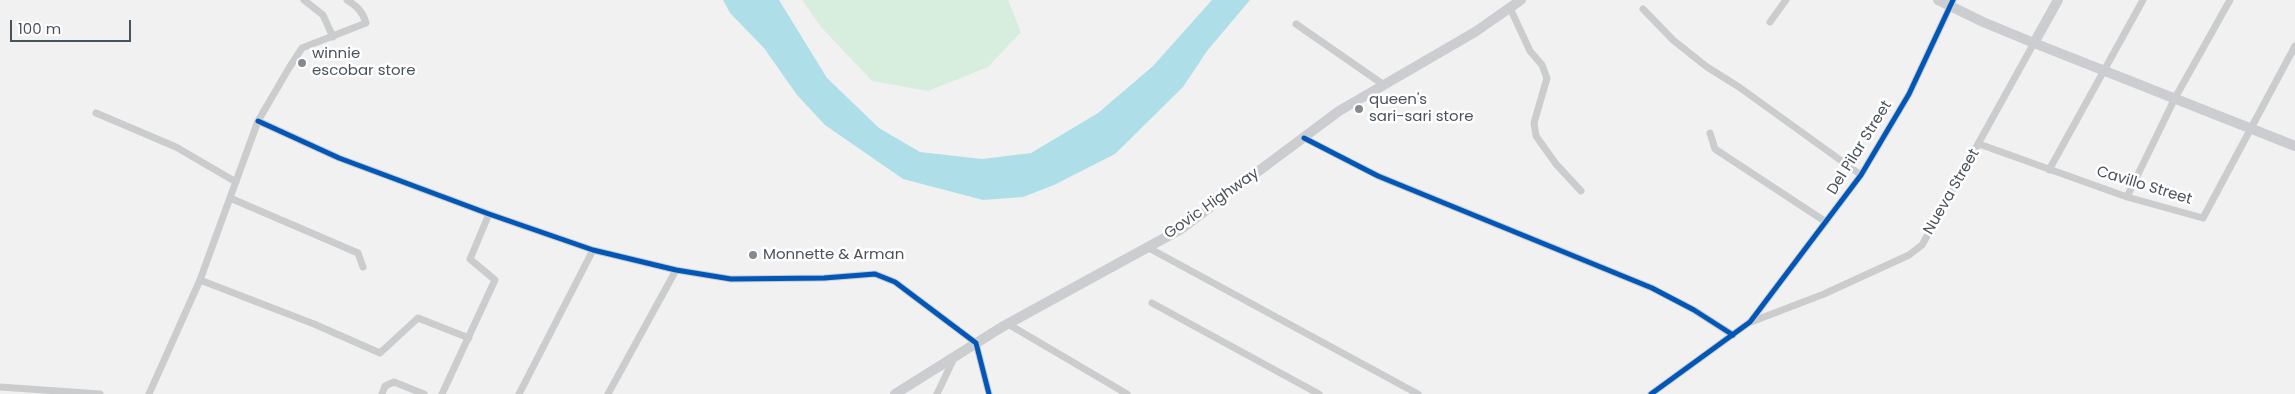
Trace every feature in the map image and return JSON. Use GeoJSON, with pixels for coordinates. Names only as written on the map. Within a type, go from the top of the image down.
{"type":"FeatureCollection","features":[{"type":"Feature","properties":{"kind":"main road","name":"Govic Highway"},"geometry":{"type":"LineString","coordinates":[[894,394],[1008,324],[1181,229],[1339,111],[1475,32],[1521,0]]}},
{"type":"Feature","properties":{"kind":"main road"},"geometry":{"type":"LineString","coordinates":[[1938,0],[1952,3],[1983,22],[2034,43],[2295,146]]}},
{"type":"Feature","properties":{"kind":"main road","name":"Nueva Street"},"geometry":{"type":"LineString","coordinates":[[2034,43],[2058,0]]}},
{"type":"Feature","properties":{"kind":"street"},"geometry":{"type":"LineString","coordinates":[[304,0],[323,14],[329,24],[333,37]]}},
{"type":"Feature","properties":{"kind":"street"},"geometry":{"type":"LineString","coordinates":[[149,394],[200,280],[258,121],[302,48],[366,23],[364,14],[356,5],[347,0]]}},
{"type":"Feature","properties":{"kind":"street"},"geometry":{"type":"LineString","coordinates":[[1770,22],[1786,0]]}},
{"type":"Feature","properties":{"kind":"street"},"geometry":{"type":"LineString","coordinates":[[2049,170],[2144,0]]}},
{"type":"Feature","properties":{"kind":"street"},"geometry":{"type":"LineString","coordinates":[[2127,196],[2175,98],[2230,0]]}},
{"type":"Feature","properties":{"kind":"street","name":"Del Pilar Street"},"geometry":{"type":"LineString","coordinates":[[1750,322],[1861,175],[1908,94],[1952,3]]}},
{"type":"Feature","properties":{"kind":"street"},"geometry":{"type":"LineString","coordinates":[[1510,8],[1530,51],[1542,65],[1547,78],[1534,123],[1536,136],[1556,164],[1581,191]]}},
{"type":"Feature","properties":{"kind":"street"},"geometry":{"type":"LineString","coordinates":[[1643,9],[1673,40],[1707,67],[1746,92],[1861,175]]}},
{"type":"Feature","properties":{"kind":"street"},"geometry":{"type":"LineString","coordinates":[[1296,24],[1384,85]]}},
{"type":"Feature","properties":{"kind":"street","name":"Nueva Street"},"geometry":{"type":"LineString","coordinates":[[1750,322],[1824,294],[1909,255],[1922,245],[2034,43]]}},
{"type":"Feature","properties":{"kind":"street","name":"Cavillo Street"},"geometry":{"type":"LineString","coordinates":[[1979,144],[2127,196],[2203,218],[2295,46]]}},
{"type":"Feature","properties":{"kind":"street"},"geometry":{"type":"LineString","coordinates":[[96,113],[176,147],[236,182]]}},
{"type":"Feature","properties":{"kind":"street"},"geometry":{"type":"LineString","coordinates":[[258,121],[339,158],[489,214],[593,250],[676,270],[731,279],[824,278],[875,274],[896,282],[976,343],[989,394]]}},
{"type":"Feature","properties":{"kind":"street"},"geometry":{"type":"LineString","coordinates":[[1710,133],[1715,149],[1826,222]]}},
{"type":"Feature","properties":{"kind":"street"},"geometry":{"type":"LineString","coordinates":[[1304,138],[1378,176],[1652,288],[1694,310],[1733,335]]}},
{"type":"Feature","properties":{"kind":"street"},"geometry":{"type":"LineString","coordinates":[[230,198],[358,254],[363,268]]}},
{"type":"Feature","properties":{"kind":"street"},"geometry":{"type":"LineString","coordinates":[[442,394],[495,280],[470,259],[489,214]]}},
{"type":"Feature","properties":{"kind":"street"},"geometry":{"type":"LineString","coordinates":[[1146,247],[1418,394]]}},
{"type":"Feature","properties":{"kind":"street"},"geometry":{"type":"LineString","coordinates":[[519,394],[593,250]]}},
{"type":"Feature","properties":{"kind":"street"},"geometry":{"type":"LineString","coordinates":[[608,394],[676,270]]}},
{"type":"Feature","properties":{"kind":"street"},"geometry":{"type":"LineString","coordinates":[[200,280],[380,352],[418,318],[469,338]]}},
{"type":"Feature","properties":{"kind":"street"},"geometry":{"type":"LineString","coordinates":[[1152,303],[1319,394]]}},
{"type":"Feature","properties":{"kind":"street"},"geometry":{"type":"LineString","coordinates":[[1652,394],[1750,322]]}},
{"type":"Feature","properties":{"kind":"street"},"geometry":{"type":"LineString","coordinates":[[1008,324],[1127,394]]}},
{"type":"Feature","properties":{"kind":"street"},"geometry":{"type":"LineString","coordinates":[[937,394],[956,355]]}},
{"type":"Feature","properties":{"kind":"street"},"geometry":{"type":"LineString","coordinates":[[382,394],[385,386],[394,382],[424,394]]}},
{"type":"Feature","properties":{"kind":"street"},"geometry":{"type":"LineString","coordinates":[[0,387],[100,394]]}},
{"type":"Feature","properties":{"kind":"green space"},"geometry":{"type":"Polygon","coordinates":[[[802,0],[1008,0],[1021,32],[988,67],[928,91],[872,81],[821,27],[802,0]]]}},
{"type":"Feature","properties":{"kind":"water"},"geometry":{"type":"Polygon","coordinates":[[[723,0],[779,0],[827,78],[879,128],[920,152],[982,159],[1031,153],[1098,113],[1153,66],[1212,0],[1250,0],[1207,51],[1183,87],[1115,154],[1054,185],[1023,197],[983,200],[903,179],[825,125],[797,95],[764,48],[730,13],[723,0]]]}},
{"type":"Feature","properties":{"kind":"cycle path"},"geometry":{"type":"LineString","coordinates":[[1651,394],[1750,322],[1861,175],[1909,94],[1953,0]]}},
{"type":"Feature","properties":{"kind":"cycle path"},"geometry":{"type":"LineString","coordinates":[[258,121],[339,158],[489,214],[593,250],[676,270],[731,279],[824,278],[875,274],[895,282],[976,343],[989,394]]}},
{"type":"Feature","properties":{"kind":"cycle path"},"geometry":{"type":"LineString","coordinates":[[1304,138],[1378,176],[1652,288],[1694,310],[1733,335]]}},
{"type":"Feature","properties":{"kind":"place","name":"winnie escobar store"},"geometry":{"type":"Point","coordinates":[302,63]}},
{"type":"Feature","properties":{"kind":"place","name":"queen's sari-sari store"},"geometry":{"type":"Point","coordinates":[1359,109]}},
{"type":"Feature","properties":{"kind":"place","name":"Monnette & Arman"},"geometry":{"type":"Point","coordinates":[753,255]}}]}
